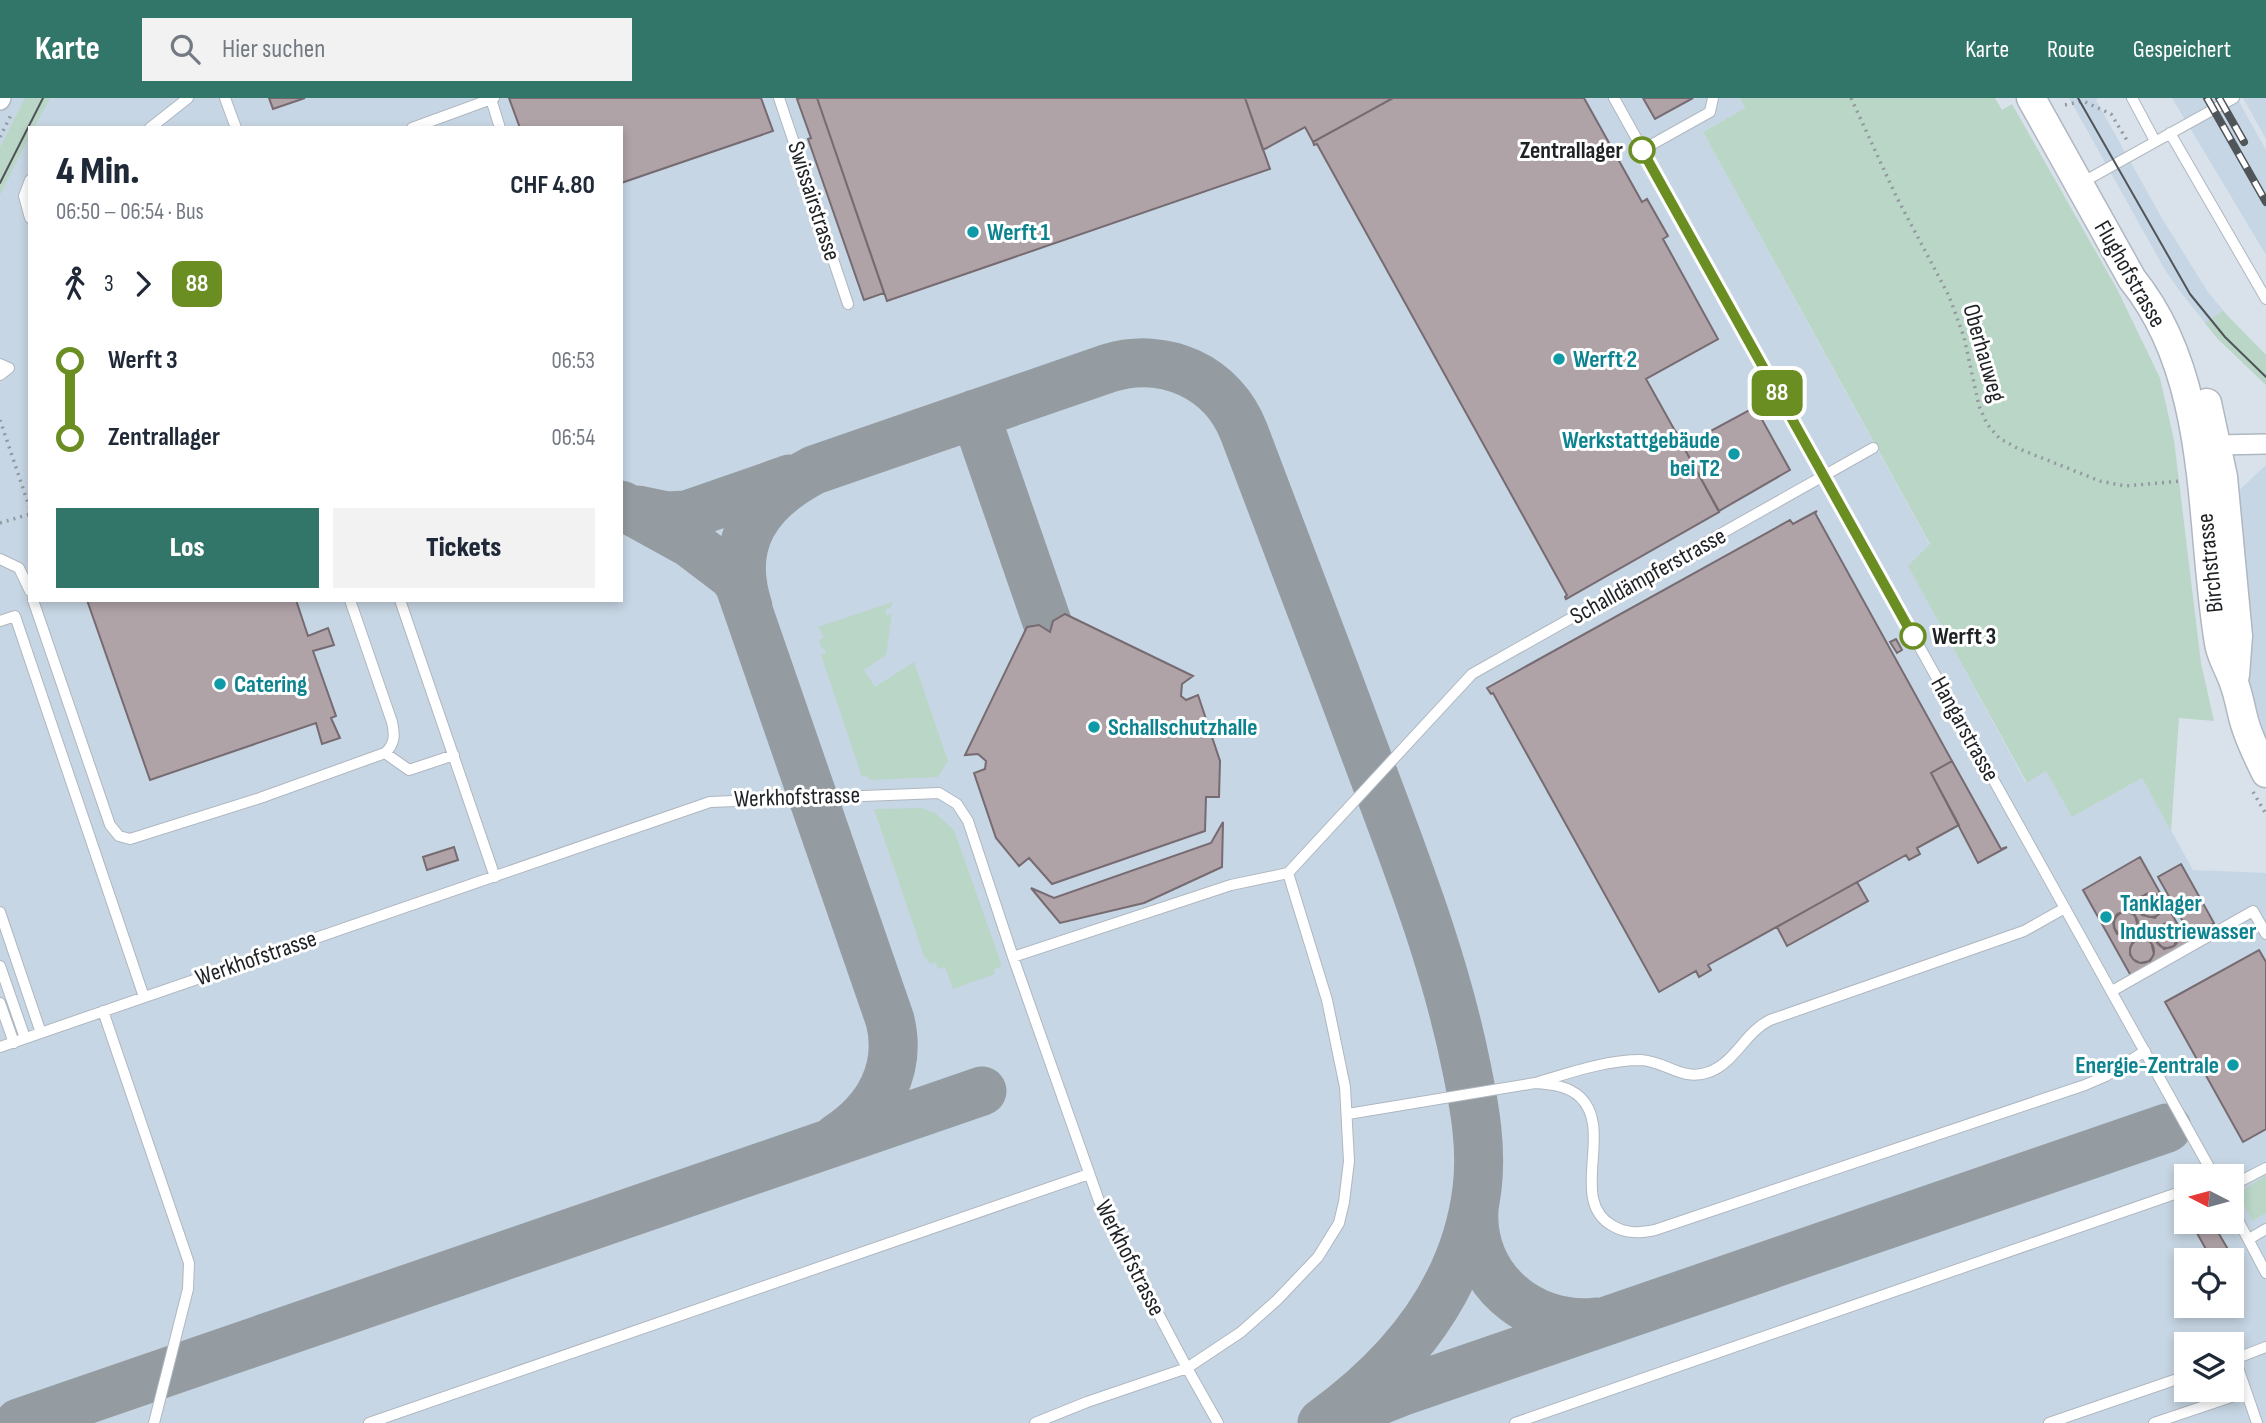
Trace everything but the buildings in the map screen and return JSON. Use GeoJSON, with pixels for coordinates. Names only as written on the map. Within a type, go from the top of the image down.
{"type":"FeatureCollection","features":[{"type":"Feature","properties":{"kind":"main road","name":"Flughofstrasse"},"geometry":{"type":"LineString","coordinates":[[2031,98],[2132,279],[2148,299],[2207,442]]}},
{"type":"Feature","properties":{"kind":"main road","name":"Flughofstrasse"},"geometry":{"type":"LineString","coordinates":[[2057,102],[2092,177],[2149,274],[2194,362],[2206,399],[2207,442]]}},
{"type":"Feature","properties":{"kind":"main road","name":"Birchstrasse"},"geometry":{"type":"LineString","coordinates":[[2207,442],[2223,477],[2238,636],[2235,685],[2258,779]]}},
{"type":"Feature","properties":{"kind":"street"},"geometry":{"type":"LineString","coordinates":[[2207,442],[2266,444]]}},
{"type":"Feature","properties":{"kind":"lane"},"geometry":{"type":"LineString","coordinates":[[153,126],[188,98]]}},
{"type":"Feature","properties":{"kind":"lane"},"geometry":{"type":"LineString","coordinates":[[225,98],[235,126]]}},
{"type":"Feature","properties":{"kind":"lane","name":"Swissairstrasse"},"geometry":{"type":"LineString","coordinates":[[779,98],[848,304]]}},
{"type":"Feature","properties":{"kind":"lane","name":"Hangarstrasse"},"geometry":{"type":"LineString","coordinates":[[1614,98],[2206,1164]]}},
{"type":"Feature","properties":{"kind":"lane"},"geometry":{"type":"LineString","coordinates":[[1642,150],[1710,112],[1713,98]]}},
{"type":"Feature","properties":{"kind":"lane"},"geometry":{"type":"LineString","coordinates":[[2132,98],[2155,141]]}},
{"type":"Feature","properties":{"kind":"lane"},"geometry":{"type":"LineString","coordinates":[[2092,177],[2234,98]]}},
{"type":"Feature","properties":{"kind":"lane"},"geometry":{"type":"LineString","coordinates":[[440,123],[493,99],[500,126]]}},
{"type":"Feature","properties":{"kind":"lane"},"geometry":{"type":"LineString","coordinates":[[2170,133],[2266,299]]}},
{"type":"Feature","properties":{"kind":"lane"},"geometry":{"type":"LineString","coordinates":[[28,185],[24,196],[28,211]]}},
{"type":"Feature","properties":{"kind":"lane"},"geometry":{"type":"LineString","coordinates":[[0,364],[9,368],[0,375]]}},
{"type":"Feature","properties":{"kind":"lane","name":"Schalldämpferstrasse"},"geometry":{"type":"LineString","coordinates":[[1288,873],[1472,674],[1873,448]]}},
{"type":"Feature","properties":{"kind":"lane"},"geometry":{"type":"LineString","coordinates":[[0,559],[19,568],[28,587]]}},
{"type":"Feature","properties":{"kind":"lane"},"geometry":{"type":"LineString","coordinates":[[34,602],[110,825],[114,832],[125,839],[140,838],[385,753],[394,740],[394,732],[351,602]]}},
{"type":"Feature","properties":{"kind":"lane"},"geometry":{"type":"LineString","coordinates":[[401,602],[495,877]]}},
{"type":"Feature","properties":{"kind":"lane"},"geometry":{"type":"LineString","coordinates":[[0,621],[15,616],[144,997]]}},
{"type":"Feature","properties":{"kind":"lane"},"geometry":{"type":"LineString","coordinates":[[385,753],[409,770],[454,755]]}},
{"type":"Feature","properties":{"kind":"lane","name":"Werkhofstrasse"},"geometry":{"type":"LineString","coordinates":[[1,1045],[710,802],[939,793],[957,804],[968,821],[1089,1174],[1113,1230],[1218,1423]]}},
{"type":"Feature","properties":{"kind":"lane"},"geometry":{"type":"LineString","coordinates":[[1013,957],[1231,885],[1288,873],[1330,1011],[1348,1114],[1348,1182],[1339,1223],[1304,1274],[1241,1332],[1187,1368],[1035,1423]]}},
{"type":"Feature","properties":{"kind":"lane"},"geometry":{"type":"LineString","coordinates":[[1348,1114],[1535,1083],[1585,1068],[1639,1060],[1688,1075],[1706,1074],[1724,1064],[1754,1029],[1770,1020],[2024,931],[2065,908]]}},
{"type":"Feature","properties":{"kind":"lane"},"geometry":{"type":"LineString","coordinates":[[2112,991],[2253,911],[2266,934]]}},
{"type":"Feature","properties":{"kind":"lane"},"geometry":{"type":"LineString","coordinates":[[0,912],[41,1033]]}},
{"type":"Feature","properties":{"kind":"lane"},"geometry":{"type":"LineString","coordinates":[[0,966],[25,1038]]}},
{"type":"Feature","properties":{"kind":"lane"},"geometry":{"type":"LineString","coordinates":[[0,1003],[14,1042]]}},
{"type":"Feature","properties":{"kind":"lane"},"geometry":{"type":"LineString","coordinates":[[103,1011],[189,1264],[188,1289],[155,1423]]}},
{"type":"Feature","properties":{"kind":"lane"},"geometry":{"type":"LineString","coordinates":[[1535,1083],[1555,1084],[1565,1088],[1581,1098],[1586,1105],[1592,1126],[1592,1187],[1597,1209],[1609,1224],[1626,1232],[1636,1233],[1655,1230],[2085,1085],[2106,1076],[2145,1051]]}},
{"type":"Feature","properties":{"kind":"lane"},"geometry":{"type":"LineString","coordinates":[[2244,1179],[2266,1168]]}},
{"type":"Feature","properties":{"kind":"lane"},"geometry":{"type":"LineString","coordinates":[[369,1423],[1089,1174]]}},
{"type":"Feature","properties":{"kind":"lane"},"geometry":{"type":"LineString","coordinates":[[1515,1423],[2174,1195]]}},
{"type":"Feature","properties":{"kind":"lane"},"geometry":{"type":"LineString","coordinates":[[2249,1239],[2266,1229]]}},
{"type":"Feature","properties":{"kind":"lane"},"geometry":{"type":"LineString","coordinates":[[2244,1230],[2266,1273]]}},
{"type":"Feature","properties":{"kind":"lane"},"geometry":{"type":"LineString","coordinates":[[2244,1355],[2266,1347]]}},
{"type":"Feature","properties":{"kind":"lane"},"geometry":{"type":"LineString","coordinates":[[2049,1423],[2174,1380]]}},
{"type":"Feature","properties":{"kind":"lane"},"geometry":{"type":"LineString","coordinates":[[2244,1387],[2257,1423]]}},
{"type":"Feature","properties":{"kind":"lane"},"geometry":{"type":"LineString","coordinates":[[2154,1423],[2246,1392]]}},
{"type":"Feature","properties":{"kind":"lane"},"geometry":{"type":"LineString","coordinates":[[160,1403],[160,1423]]}},
{"type":"Feature","properties":{"kind":"path","name":"Oberhauweg"},"geometry":{"type":"LineString","coordinates":[[1851,98],[1896,196],[1949,296],[1964,337],[1979,407],[1987,424],[1999,438],[2017,448],[2100,481],[2125,486],[2186,481]]}},
{"type":"Feature","properties":{"kind":"path"},"geometry":{"type":"LineString","coordinates":[[2057,102],[2083,101],[2111,114],[2135,153]]}},
{"type":"Feature","properties":{"kind":"path"},"geometry":{"type":"LineString","coordinates":[[0,420],[28,505]]}},
{"type":"Feature","properties":{"kind":"path"},"geometry":{"type":"LineString","coordinates":[[0,523],[28,512]]}},
{"type":"Feature","properties":{"kind":"path"},"geometry":{"type":"LineString","coordinates":[[2258,779],[2266,814]]}},
{"type":"Feature","properties":{"kind":"shaded area"},"geometry":{"type":"Polygon","coordinates":[[[0,98],[1740,98],[1745,108],[1703,132],[1930,545],[1909,567],[2026,783],[2046,771],[2072,817],[2142,778],[2193,870],[2266,873],[2266,1423],[0,1423],[0,98]]]}},
{"type":"Feature","properties":{"kind":"shaded area"},"geometry":{"type":"Polygon","coordinates":[[[2069,98],[2098,98],[2096,100],[2163,220],[2208,292],[2266,355],[2266,385],[2217,338],[2165,270],[2069,98]]]}},
{"type":"Feature","properties":{"kind":"shaded area"},"geometry":{"type":"Polygon","coordinates":[[[2172,98],[2237,98],[2266,150],[2266,255],[2172,98]]]}},
{"type":"Feature","properties":{"kind":"shaded area"},"geometry":{"type":"Polygon","coordinates":[[[2243,98],[2266,98],[2266,139],[2243,98]]]}},
{"type":"Feature","properties":{"kind":"shaded area"},"geometry":{"type":"Polygon","coordinates":[[[2266,465],[2266,739],[2245,666],[2252,618],[2237,492],[2266,465]]]}},
{"type":"Feature","properties":{"kind":"green space"},"geometry":{"type":"Polygon","coordinates":[[[25,98],[50,98],[35,126],[28,126],[28,139],[0,195],[0,147],[25,98]]]}},
{"type":"Feature","properties":{"kind":"green space"},"geometry":{"type":"Polygon","coordinates":[[[1740,98],[1995,98],[2002,110],[2012,104],[2117,289],[2160,378],[2174,440],[2201,663],[2214,721],[2179,718],[2171,831],[2142,778],[2072,817],[2046,771],[2027,783],[1908,566],[1930,544],[1703,132],[1745,108],[1740,98]]]}},
{"type":"Feature","properties":{"kind":"green space"},"geometry":{"type":"Polygon","coordinates":[[[2223,311],[2266,355],[2266,385],[2205,323],[2223,311]]]}},
{"type":"Feature","properties":{"kind":"green space"},"geometry":{"type":"Polygon","coordinates":[[[893,602],[891,607],[885,610],[887,616],[892,614],[886,655],[864,670],[875,687],[914,662],[948,761],[938,777],[870,780],[867,776],[862,777],[821,655],[826,653],[819,640],[824,638],[818,627],[893,602]]]}},
{"type":"Feature","properties":{"kind":"green space"},"geometry":{"type":"Polygon","coordinates":[[[922,808],[935,813],[954,830],[1002,966],[994,969],[995,974],[953,989],[945,967],[938,969],[935,962],[931,964],[924,956],[874,809],[922,808]]]}},
{"type":"Feature","properties":{"kind":"green space"},"geometry":{"type":"Polygon","coordinates":[[[2266,1176],[2266,1213],[2252,1221],[2244,1204],[2246,1188],[2266,1176]]]}},
{"type":"Feature","properties":{"kind":"taxiway"},"geometry":{"type":"LineString","coordinates":[[748,607],[742,584],[741,562],[752,525],[777,495],[814,470],[1109,368],[1130,364],[1151,363],[1190,373],[1222,396],[1234,413],[1244,432],[1310,605],[1427,923],[1459,1032],[1477,1129],[1477,1189],[1470,1225],[1459,1260],[1444,1292],[1403,1350],[1351,1401],[1322,1423]]}},
{"type":"Feature","properties":{"kind":"taxiway"},"geometry":{"type":"LineString","coordinates":[[975,414],[1072,694]]}},
{"type":"Feature","properties":{"kind":"taxiway"},"geometry":{"type":"LineString","coordinates":[[638,510],[667,516],[687,515],[790,479]]}},
{"type":"Feature","properties":{"kind":"taxiway"},"geometry":{"type":"LineString","coordinates":[[623,506],[690,543],[732,575],[739,584],[890,1020],[893,1055],[884,1087],[865,1115],[837,1138]]}},
{"type":"Feature","properties":{"kind":"taxiway"},"geometry":{"type":"LineString","coordinates":[[19,1423],[982,1091]]}},
{"type":"Feature","properties":{"kind":"taxiway"},"geometry":{"type":"LineString","coordinates":[[1358,1409],[1403,1391],[2167,1128]]}},
{"type":"Feature","properties":{"kind":"taxiway"},"geometry":{"type":"LineString","coordinates":[[1474,1210],[1475,1235],[1482,1257],[1493,1277],[1508,1294],[1527,1308],[1548,1317],[1571,1322],[1596,1322]]}},
{"type":"Feature","properties":{"kind":"tram line"},"geometry":{"type":"LineString","coordinates":[[29,126],[43,98]]}},
{"type":"Feature","properties":{"kind":"tram line"},"geometry":{"type":"LineString","coordinates":[[2078,98],[2190,294],[2225,337],[2266,377]]}},
{"type":"Feature","properties":{"kind":"tram line"},"geometry":{"type":"LineString","coordinates":[[0,183],[28,128]]}},
{"type":"Feature","properties":{"kind":"railway"},"geometry":{"type":"LineString","coordinates":[[2207,98],[2266,202]]}},
{"type":"Feature","properties":{"kind":"railway"},"geometry":{"type":"LineString","coordinates":[[2219,98],[2244,142]]}},
{"type":"Feature","properties":{"kind":"bus line","name":"88"},"geometry":{"type":"LineString","coordinates":[[1642,150],[1913,636]]}},
{"type":"Feature","properties":{"kind":"place","name":"Zentrallager"},"geometry":{"type":"Point","coordinates":[1642,150]}},
{"type":"Feature","properties":{"kind":"place","name":"Werft 1"},"geometry":{"type":"Point","coordinates":[973,232]}},
{"type":"Feature","properties":{"kind":"place","name":"Werft 2"},"geometry":{"type":"Point","coordinates":[1559,359]}},
{"type":"Feature","properties":{"kind":"place","name":"Werkstattgebäude bei T2"},"geometry":{"type":"Point","coordinates":[1734,454]}},
{"type":"Feature","properties":{"kind":"place","name":"Werft 3"},"geometry":{"type":"Point","coordinates":[1913,636]}},
{"type":"Feature","properties":{"kind":"place","name":"Catering"},"geometry":{"type":"Point","coordinates":[220,684]}},
{"type":"Feature","properties":{"kind":"place","name":"Schallschutzhalle"},"geometry":{"type":"Point","coordinates":[1094,727]}},
{"type":"Feature","properties":{"kind":"place","name":"Tanklager Industriewasser"},"geometry":{"type":"Point","coordinates":[2106,917]}},
{"type":"Feature","properties":{"kind":"place","name":"Energie-Zentrale"},"geometry":{"type":"Point","coordinates":[2233,1065]}}]}
